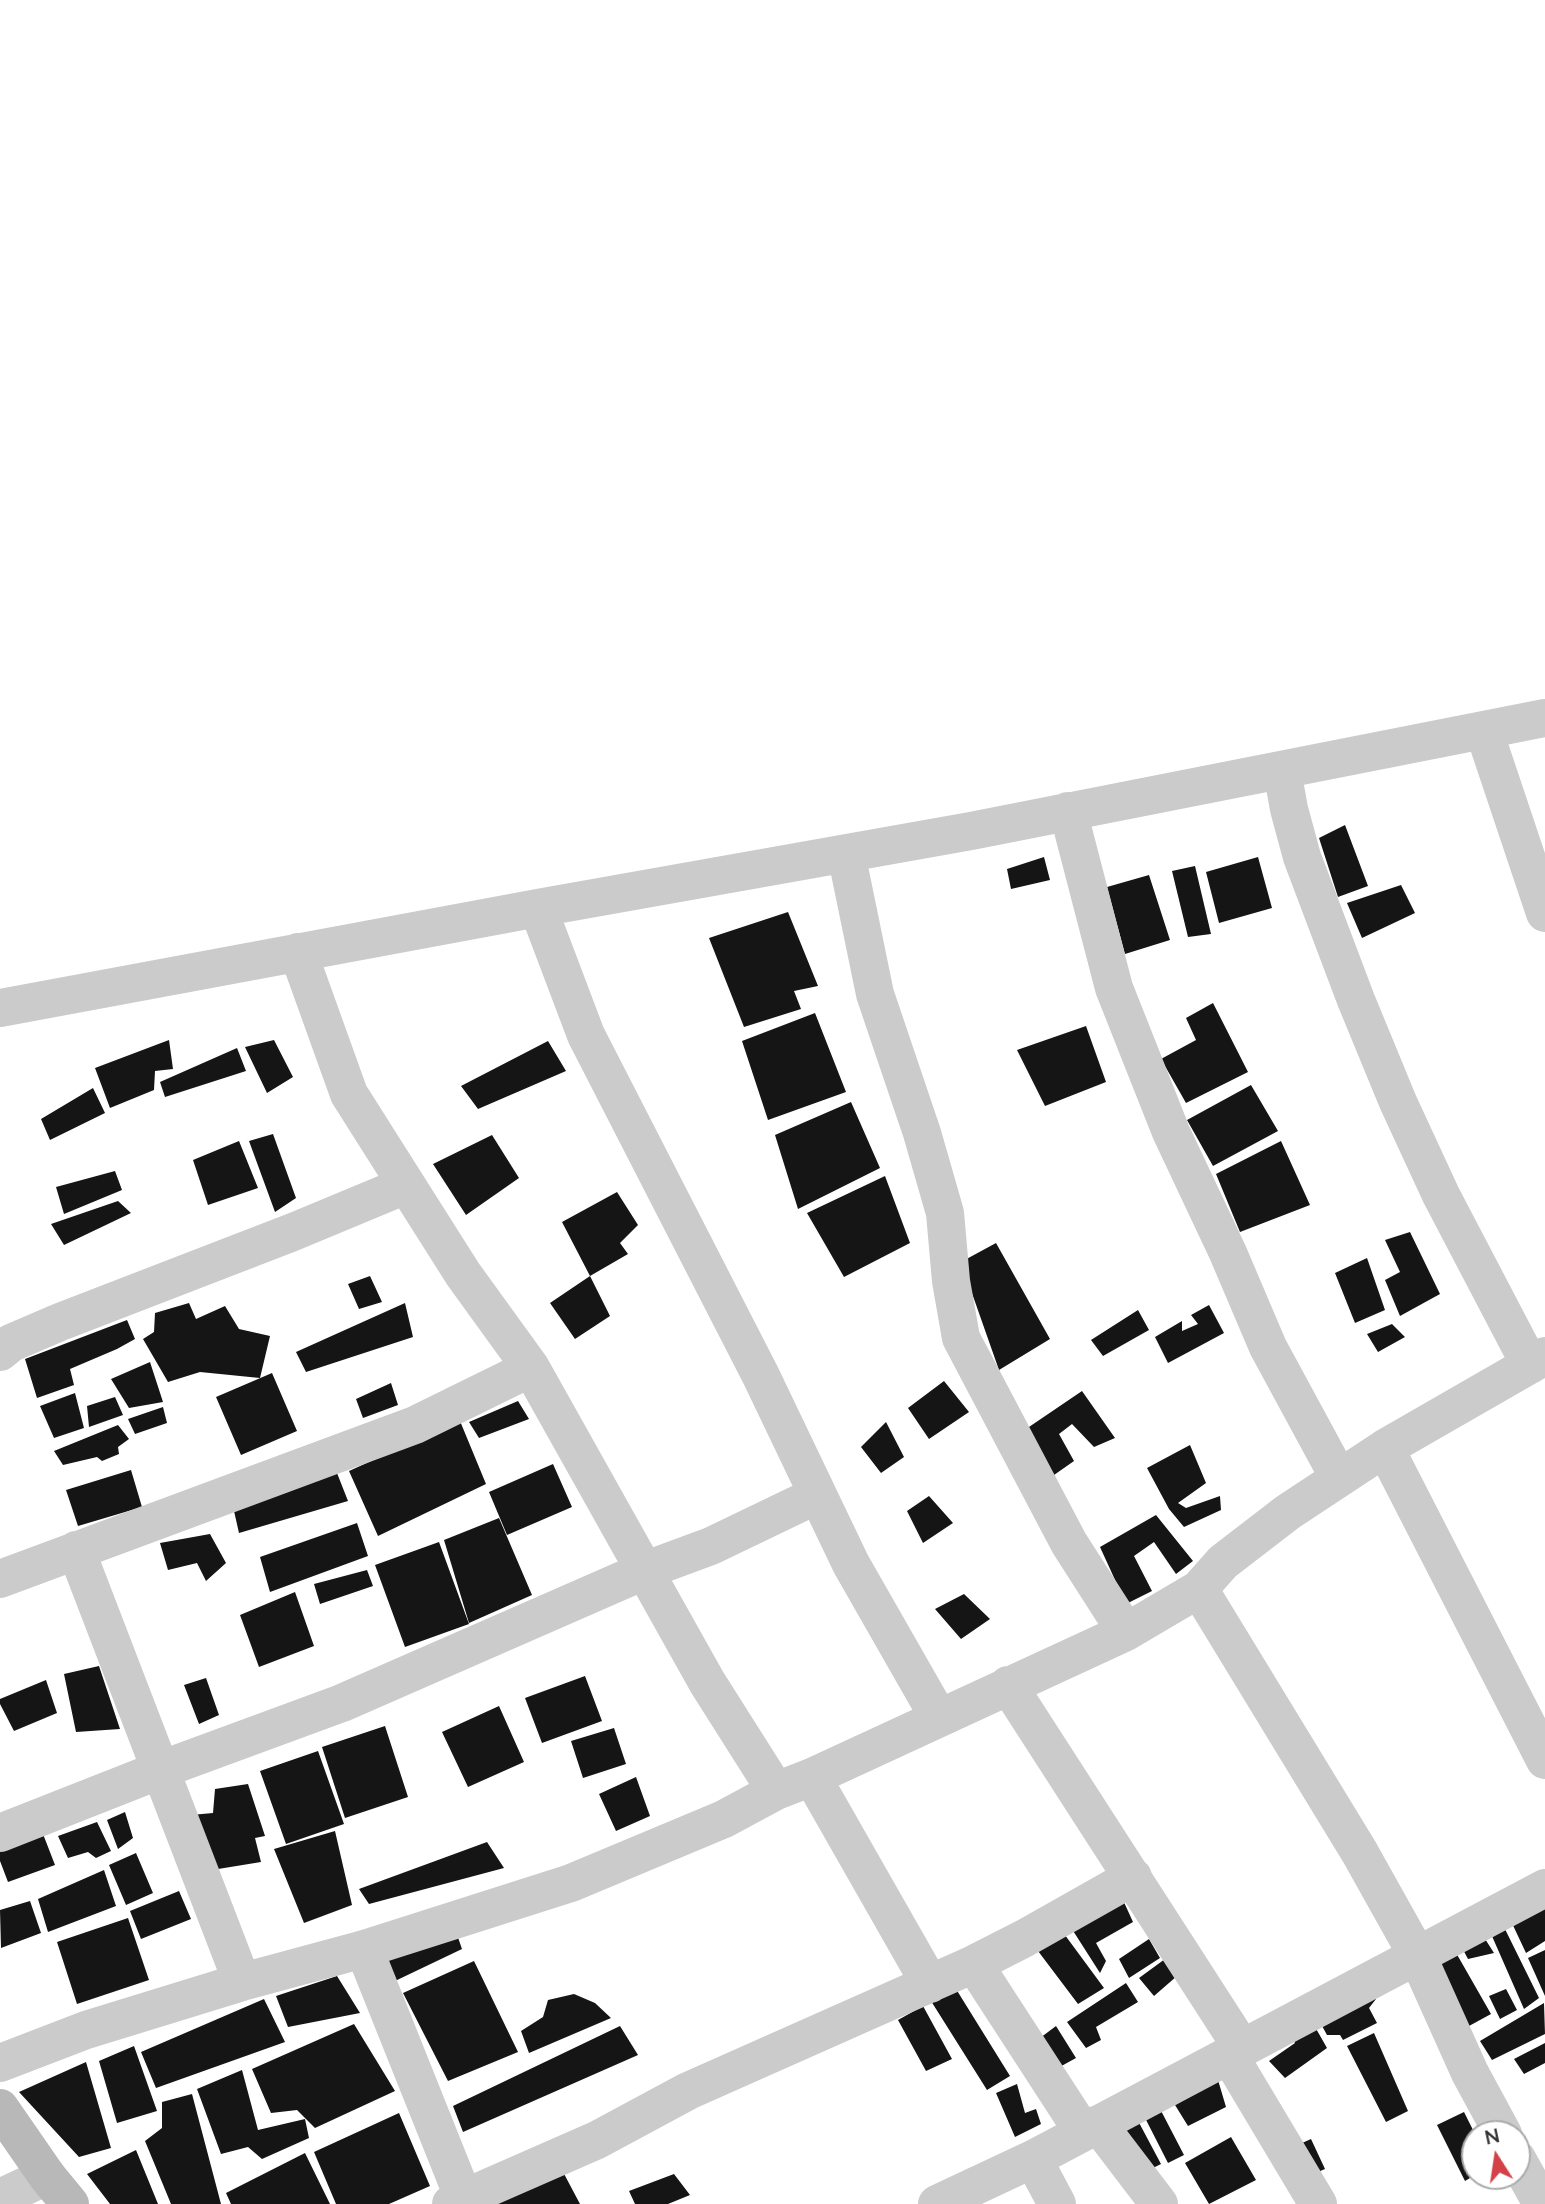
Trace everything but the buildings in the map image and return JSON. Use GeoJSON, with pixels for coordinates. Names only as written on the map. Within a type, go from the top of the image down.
{"type":"FeatureCollection","features":[{"type":"Feature","properties":{"kind":"street"},"geometry":{"type":"LineString","coordinates":[[0,1008],[846,853],[1545,718]]}},
{"type":"Feature","properties":{"kind":"street"},"geometry":{"type":"LineString","coordinates":[[1484,730],[1545,913]]}},
{"type":"Feature","properties":{"kind":"street"},"geometry":{"type":"LineString","coordinates":[[0,2063],[86,2030],[242,1982],[364,1949],[571,1882],[724,1819],[776,1791],[812,1777],[1126,1632],[1199,1589],[1223,1562],[1288,1512],[1339,1478],[1385,1448],[1537,1361],[1441,1195],[1398,1102],[1302,857],[1282,770]]}},
{"type":"Feature","properties":{"kind":"street"},"geometry":{"type":"LineString","coordinates":[[1068,811],[1114,988],[1171,1132],[1268,1347],[1339,1478]]}},
{"type":"Feature","properties":{"kind":"street"},"geometry":{"type":"LineString","coordinates":[[846,853],[875,994],[922,1133],[945,1213],[951,1281],[961,1338],[1069,1543],[1126,1632]]}},
{"type":"Feature","properties":{"kind":"street"},"geometry":{"type":"LineString","coordinates":[[538,908],[586,1035],[755,1365],[850,1564],[939,1718]]}},
{"type":"Feature","properties":{"kind":"street"},"geometry":{"type":"LineString","coordinates":[[298,952],[349,1094],[463,1274],[531,1368],[708,1682],[776,1791]]}},
{"type":"Feature","properties":{"kind":"street"},"geometry":{"type":"LineString","coordinates":[[0,1352],[11,1342],[281,1237],[406,1185]]}},
{"type":"Feature","properties":{"kind":"street"},"geometry":{"type":"LineString","coordinates":[[0,1579],[415,1425],[531,1368]]}},
{"type":"Feature","properties":{"kind":"street"},"geometry":{"type":"LineString","coordinates":[[1385,1448],[1545,1760]]}},
{"type":"Feature","properties":{"kind":"street"},"geometry":{"type":"LineString","coordinates":[[0,1832],[342,1703],[646,1570],[710,1546],[817,1495]]}},
{"type":"Feature","properties":{"kind":"street"},"geometry":{"type":"LineString","coordinates":[[76,1550],[242,1982]]}},
{"type":"Feature","properties":{"kind":"street"},"geometry":{"type":"LineString","coordinates":[[1199,1589],[1360,1853],[1417,1955],[1470,2073],[1495,2120]]}},
{"type":"Feature","properties":{"kind":"street"},"geometry":{"type":"LineString","coordinates":[[1008,1685],[1133,1877],[1235,2052],[1318,2204]]}},
{"type":"Feature","properties":{"kind":"street"},"geometry":{"type":"LineString","coordinates":[[812,1777],[930,1984]]}},
{"type":"Feature","properties":{"kind":"street"},"geometry":{"type":"LineString","coordinates":[[364,1949],[460,2202],[597,2140],[688,2091],[974,1964],[1133,1877]]}},
{"type":"Feature","properties":{"kind":"street"},"geometry":{"type":"LineString","coordinates":[[937,2204],[1033,2159],[1545,1888]]}},
{"type":"Feature","properties":{"kind":"street"},"geometry":{"type":"LineString","coordinates":[[974,1964],[1090,2128],[1159,2204]]}},
{"type":"Feature","properties":{"kind":"street"},"geometry":{"type":"LineString","coordinates":[[0,2108],[59,2190],[0,2199]]}},
{"type":"Feature","properties":{"kind":"street"},"geometry":{"type":"LineString","coordinates":[[1033,2159],[1057,2204]]}},
{"type":"Feature","properties":{"kind":"street"},"geometry":{"type":"LineString","coordinates":[[1531,2184],[1542,2204]]}}]}
